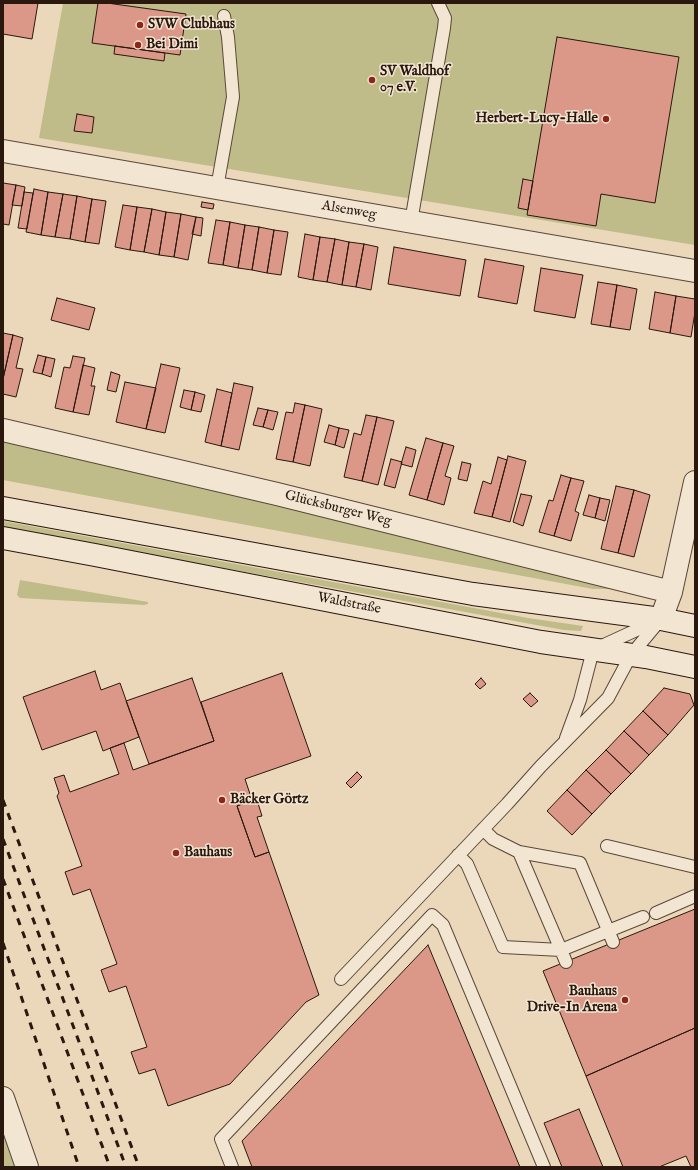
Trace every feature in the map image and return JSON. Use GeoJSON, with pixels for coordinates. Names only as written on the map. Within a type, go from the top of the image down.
{"type":"FeatureCollection","features":[{"type":"Feature","properties":{"kind":"street","name":"Alsenweg"},"geometry":{"type":"LineString","coordinates":[[3,151],[695,271]]}},
{"type":"Feature","properties":{"kind":"street","name":"Glücksburger Weg"},"geometry":{"type":"LineString","coordinates":[[3,430],[277,494],[671,592]]}},
{"type":"Feature","properties":{"kind":"street"},"geometry":{"type":"LineString","coordinates":[[661,619],[671,592],[695,482]]}},
{"type":"Feature","properties":{"kind":"street"},"geometry":{"type":"LineString","coordinates":[[3,508],[473,594],[661,619],[695,626]]}},
{"type":"Feature","properties":{"kind":"street","name":"Waldstraße"},"geometry":{"type":"LineString","coordinates":[[3,538],[103,556],[542,642],[631,655],[695,667]]}},
{"type":"Feature","properties":{"kind":"street"},"geometry":{"type":"LineString","coordinates":[[3,1098],[27,1167]]}},
{"type":"Feature","properties":{"kind":"lane"},"geometry":{"type":"LineString","coordinates":[[411,222],[444,28],[445,18],[438,3]]}},
{"type":"Feature","properties":{"kind":"lane"},"geometry":{"type":"LineString","coordinates":[[218,188],[233,97],[228,37],[224,16]]}},
{"type":"Feature","properties":{"kind":"lane"},"geometry":{"type":"LineString","coordinates":[[565,741],[580,700],[593,650],[661,619]]}},
{"type":"Feature","properties":{"kind":"lane"},"geometry":{"type":"LineString","coordinates":[[341,980],[565,741],[608,698],[631,655],[661,619]]}},
{"type":"Feature","properties":{"kind":"lane"},"geometry":{"type":"LineString","coordinates":[[483,829],[493,839],[519,852],[580,863],[613,942]]}},
{"type":"Feature","properties":{"kind":"lane"},"geometry":{"type":"LineString","coordinates":[[607,846],[695,867]]}},
{"type":"Feature","properties":{"kind":"lane"},"geometry":{"type":"LineString","coordinates":[[519,852],[566,962]]}},
{"type":"Feature","properties":{"kind":"lane"},"geometry":{"type":"LineString","coordinates":[[458,855],[467,864],[503,947],[561,950],[643,917]]}},
{"type":"Feature","properties":{"kind":"lane"},"geometry":{"type":"LineString","coordinates":[[656,913],[695,896]]}},
{"type":"Feature","properties":{"kind":"lane"},"geometry":{"type":"LineString","coordinates":[[232,1167],[220,1139],[432,915],[443,925],[544,1167]]}},
{"type":"Feature","properties":{"kind":"shaded area","name":"SV Waldhof 07 e.V."},"geometry":{"type":"Polygon","coordinates":[[[63,3],[695,3],[695,245],[39,138],[63,3]]]}},
{"type":"Feature","properties":{"kind":"shaded area"},"geometry":{"type":"Polygon","coordinates":[[[3,439],[627,589],[593,589],[3,480],[3,439]]]}},
{"type":"Feature","properties":{"kind":"shaded area"},"geometry":{"type":"Polygon","coordinates":[[[3,521],[528,618],[583,626],[581,631],[564,630],[3,528],[3,521]]]}},
{"type":"Feature","properties":{"kind":"shaded area"},"geometry":{"type":"Polygon","coordinates":[[[20,580],[148,602],[148,604],[20,598],[17,595],[20,580]]]}},
{"type":"Feature","properties":{"kind":"shaded area"},"geometry":{"type":"Polygon","coordinates":[[[3,1124],[18,1167],[3,1166],[3,1124]]]}},
{"type":"Feature","properties":{"kind":"building"},"geometry":{"type":"Polygon","coordinates":[[[3,3],[38,3],[32,39],[3,34],[3,3]]]}},
{"type":"Feature","properties":{"kind":"building","name":"SVW Clubhaus"},"geometry":{"type":"Polygon","coordinates":[[[98,3],[186,14],[180,55],[92,43],[98,3]]]}},
{"type":"Feature","properties":{"kind":"building","name":"Herbert-Lucy-Halle"},"geometry":{"type":"Polygon","coordinates":[[[557,37],[679,57],[655,203],[601,194],[596,226],[527,215],[557,37]]]}},
{"type":"Feature","properties":{"kind":"building"},"geometry":{"type":"Polygon","coordinates":[[[115,46],[165,53],[164,61],[114,54],[115,46]]]}},
{"type":"Feature","properties":{"kind":"building"},"geometry":{"type":"Polygon","coordinates":[[[77,114],[94,117],[92,133],[74,131],[77,114]]]}},
{"type":"Feature","properties":{"kind":"building"},"geometry":{"type":"Polygon","coordinates":[[[523,179],[533,181],[528,210],[518,208],[523,179]]]}},
{"type":"Feature","properties":{"kind":"building"},"geometry":{"type":"Polygon","coordinates":[[[3,183],[16,185],[9,225],[3,224],[3,183]]]}},
{"type":"Feature","properties":{"kind":"building"},"geometry":{"type":"Polygon","coordinates":[[[16,185],[25,187],[22,206],[12,205],[16,185]]]}},
{"type":"Feature","properties":{"kind":"building"},"geometry":{"type":"Polygon","coordinates":[[[34,189],[48,192],[41,235],[26,232],[34,189]]]}},
{"type":"Feature","properties":{"kind":"building"},"geometry":{"type":"Polygon","coordinates":[[[24,192],[33,193],[27,229],[18,228],[24,192]]]}},
{"type":"Feature","properties":{"kind":"building"},"geometry":{"type":"Polygon","coordinates":[[[48,192],[63,194],[55,237],[41,235],[48,192]]]}},
{"type":"Feature","properties":{"kind":"building"},"geometry":{"type":"Polygon","coordinates":[[[63,194],[77,196],[70,239],[55,237],[63,194]]]}},
{"type":"Feature","properties":{"kind":"building"},"geometry":{"type":"Polygon","coordinates":[[[77,196],[92,199],[85,242],[70,239],[77,196]]]}},
{"type":"Feature","properties":{"kind":"building"},"geometry":{"type":"Polygon","coordinates":[[[92,199],[106,201],[99,244],[85,242],[92,199]]]}},
{"type":"Feature","properties":{"kind":"building"},"geometry":{"type":"Polygon","coordinates":[[[202,202],[214,204],[213,209],[201,207],[202,202]]]}},
{"type":"Feature","properties":{"kind":"building"},"geometry":{"type":"Polygon","coordinates":[[[123,205],[137,207],[130,250],[115,247],[123,205]]]}},
{"type":"Feature","properties":{"kind":"building"},"geometry":{"type":"Polygon","coordinates":[[[137,207],[152,209],[144,252],[130,250],[137,207]]]}},
{"type":"Feature","properties":{"kind":"building"},"geometry":{"type":"Polygon","coordinates":[[[152,209],[166,212],[159,255],[144,252],[152,209]]]}},
{"type":"Feature","properties":{"kind":"building"},"geometry":{"type":"Polygon","coordinates":[[[166,212],[181,214],[174,257],[159,255],[166,212]]]}},
{"type":"Feature","properties":{"kind":"building"},"geometry":{"type":"Polygon","coordinates":[[[181,214],[196,217],[188,260],[174,257],[181,214]]]}},
{"type":"Feature","properties":{"kind":"building"},"geometry":{"type":"Polygon","coordinates":[[[196,217],[203,218],[201,236],[192,234],[196,217]]]}},
{"type":"Feature","properties":{"kind":"building"},"geometry":{"type":"Polygon","coordinates":[[[216,220],[230,222],[223,265],[208,263],[216,220]]]}},
{"type":"Feature","properties":{"kind":"building"},"geometry":{"type":"Polygon","coordinates":[[[230,222],[245,225],[238,268],[223,265],[230,222]]]}},
{"type":"Feature","properties":{"kind":"building"},"geometry":{"type":"Polygon","coordinates":[[[245,225],[259,227],[252,270],[238,268],[245,225]]]}},
{"type":"Feature","properties":{"kind":"building"},"geometry":{"type":"Polygon","coordinates":[[[259,227],[274,230],[267,273],[252,270],[259,227]]]}},
{"type":"Feature","properties":{"kind":"building"},"geometry":{"type":"Polygon","coordinates":[[[274,230],[288,232],[281,275],[267,273],[274,230]]]}},
{"type":"Feature","properties":{"kind":"building"},"geometry":{"type":"Polygon","coordinates":[[[305,234],[320,237],[313,280],[298,277],[305,234]]]}},
{"type":"Feature","properties":{"kind":"building"},"geometry":{"type":"Polygon","coordinates":[[[320,237],[335,239],[327,282],[313,280],[320,237]]]}},
{"type":"Feature","properties":{"kind":"building"},"geometry":{"type":"Polygon","coordinates":[[[335,239],[349,242],[342,285],[327,282],[335,239]]]}},
{"type":"Feature","properties":{"kind":"building"},"geometry":{"type":"Polygon","coordinates":[[[349,242],[364,244],[356,287],[342,285],[349,242]]]}},
{"type":"Feature","properties":{"kind":"building"},"geometry":{"type":"Polygon","coordinates":[[[364,244],[378,247],[371,290],[356,287],[364,244]]]}},
{"type":"Feature","properties":{"kind":"building"},"geometry":{"type":"Polygon","coordinates":[[[394,247],[466,260],[460,296],[388,284],[394,247]]]}},
{"type":"Feature","properties":{"kind":"building"},"geometry":{"type":"Polygon","coordinates":[[[485,259],[524,266],[517,304],[478,297],[485,259]]]}},
{"type":"Feature","properties":{"kind":"building"},"geometry":{"type":"Polygon","coordinates":[[[541,268],[583,275],[575,318],[534,311],[541,268]]]}},
{"type":"Feature","properties":{"kind":"building"},"geometry":{"type":"Polygon","coordinates":[[[598,282],[617,285],[610,327],[591,324],[598,282]]]}},
{"type":"Feature","properties":{"kind":"building"},"geometry":{"type":"Polygon","coordinates":[[[617,285],[637,289],[630,330],[610,327],[617,285]]]}},
{"type":"Feature","properties":{"kind":"building"},"geometry":{"type":"Polygon","coordinates":[[[655,292],[676,296],[670,333],[649,329],[655,292]]]}},
{"type":"Feature","properties":{"kind":"building"},"geometry":{"type":"Polygon","coordinates":[[[676,296],[695,299],[695,312],[691,337],[670,333],[676,296]]]}},
{"type":"Feature","properties":{"kind":"building"},"geometry":{"type":"Polygon","coordinates":[[[57,298],[95,308],[89,330],[51,320],[57,298]]]}},
{"type":"Feature","properties":{"kind":"building"},"geometry":{"type":"Polygon","coordinates":[[[3,333],[13,335],[3,379],[3,333]]]}},
{"type":"Feature","properties":{"kind":"building"},"geometry":{"type":"Polygon","coordinates":[[[13,335],[23,338],[16,368],[23,369],[16,397],[3,394],[3,379],[13,335]]]}},
{"type":"Feature","properties":{"kind":"building"},"geometry":{"type":"Polygon","coordinates":[[[38,355],[46,357],[42,374],[33,372],[38,355]]]}},
{"type":"Feature","properties":{"kind":"building"},"geometry":{"type":"Polygon","coordinates":[[[73,356],[85,358],[73,412],[55,408],[64,367],[70,368],[73,356]]]}},
{"type":"Feature","properties":{"kind":"building"},"geometry":{"type":"Polygon","coordinates":[[[46,357],[55,359],[51,377],[42,374],[46,357]]]}},
{"type":"Feature","properties":{"kind":"building"},"geometry":{"type":"Polygon","coordinates":[[[161,364],[180,368],[165,433],[146,429],[161,364]]]}},
{"type":"Feature","properties":{"kind":"building"},"geometry":{"type":"Polygon","coordinates":[[[83,365],[95,368],[91,386],[95,386],[89,415],[73,412],[83,365]]]}},
{"type":"Feature","properties":{"kind":"building"},"geometry":{"type":"Polygon","coordinates":[[[111,372],[120,375],[116,392],[107,390],[111,372]]]}},
{"type":"Feature","properties":{"kind":"building"},"geometry":{"type":"Polygon","coordinates":[[[125,382],[156,388],[146,429],[116,422],[125,382]]]}},
{"type":"Feature","properties":{"kind":"building"},"geometry":{"type":"Polygon","coordinates":[[[234,383],[253,387],[239,450],[221,446],[234,383]]]}},
{"type":"Feature","properties":{"kind":"building"},"geometry":{"type":"Polygon","coordinates":[[[217,389],[232,393],[221,446],[205,442],[217,389]]]}},
{"type":"Feature","properties":{"kind":"building"},"geometry":{"type":"Polygon","coordinates":[[[184,390],[195,392],[191,410],[180,407],[184,390]]]}},
{"type":"Feature","properties":{"kind":"building"},"geometry":{"type":"Polygon","coordinates":[[[195,392],[205,395],[201,412],[191,410],[195,392]]]}},
{"type":"Feature","properties":{"kind":"building"},"geometry":{"type":"Polygon","coordinates":[[[295,403],[305,405],[293,462],[276,459],[286,412],[293,413],[295,403]]]}},
{"type":"Feature","properties":{"kind":"building"},"geometry":{"type":"Polygon","coordinates":[[[305,405],[322,409],[310,466],[293,462],[305,405]]]}},
{"type":"Feature","properties":{"kind":"building"},"geometry":{"type":"Polygon","coordinates":[[[258,408],[268,410],[263,427],[253,425],[258,408]]]}},
{"type":"Feature","properties":{"kind":"building"},"geometry":{"type":"Polygon","coordinates":[[[268,410],[278,412],[273,430],[263,427],[268,410]]]}},
{"type":"Feature","properties":{"kind":"building"},"geometry":{"type":"Polygon","coordinates":[[[366,415],[377,417],[362,481],[344,477],[354,433],[361,435],[366,415]]]}},
{"type":"Feature","properties":{"kind":"building"},"geometry":{"type":"Polygon","coordinates":[[[377,417],[394,421],[378,485],[362,481],[377,417]]]}},
{"type":"Feature","properties":{"kind":"building"},"geometry":{"type":"Polygon","coordinates":[[[329,425],[339,428],[335,445],[324,442],[329,425]]]}},
{"type":"Feature","properties":{"kind":"building"},"geometry":{"type":"Polygon","coordinates":[[[339,428],[349,430],[344,448],[335,445],[339,428]]]}},
{"type":"Feature","properties":{"kind":"building"},"geometry":{"type":"Polygon","coordinates":[[[426,438],[443,443],[427,500],[409,495],[426,438]]]}},
{"type":"Feature","properties":{"kind":"building"},"geometry":{"type":"Polygon","coordinates":[[[443,443],[454,446],[445,476],[451,478],[444,505],[427,500],[443,443]]]}},
{"type":"Feature","properties":{"kind":"building"},"geometry":{"type":"Polygon","coordinates":[[[406,447],[416,450],[412,467],[401,464],[406,447]]]}},
{"type":"Feature","properties":{"kind":"building"},"geometry":{"type":"Polygon","coordinates":[[[508,456],[526,461],[510,522],[492,517],[508,456]]]}},
{"type":"Feature","properties":{"kind":"building"},"geometry":{"type":"Polygon","coordinates":[[[498,457],[507,460],[492,517],[474,513],[483,481],[491,484],[498,457]]]}},
{"type":"Feature","properties":{"kind":"building"},"geometry":{"type":"Polygon","coordinates":[[[391,459],[402,462],[395,488],[384,485],[391,459]]]}},
{"type":"Feature","properties":{"kind":"building"},"geometry":{"type":"Polygon","coordinates":[[[462,462],[471,464],[467,481],[458,479],[462,462]]]}},
{"type":"Feature","properties":{"kind":"building"},"geometry":{"type":"Polygon","coordinates":[[[561,475],[571,478],[554,536],[539,532],[549,500],[553,501],[561,475]]]}},
{"type":"Feature","properties":{"kind":"building"},"geometry":{"type":"Polygon","coordinates":[[[571,478],[584,481],[575,511],[579,513],[571,541],[554,536],[571,478]]]}},
{"type":"Feature","properties":{"kind":"building"},"geometry":{"type":"Polygon","coordinates":[[[616,486],[634,490],[618,553],[601,549],[616,486]]]}},
{"type":"Feature","properties":{"kind":"building"},"geometry":{"type":"Polygon","coordinates":[[[634,490],[650,495],[634,557],[618,553],[634,490]]]}},
{"type":"Feature","properties":{"kind":"building"},"geometry":{"type":"Polygon","coordinates":[[[521,494],[532,496],[523,526],[513,522],[521,494]]]}},
{"type":"Feature","properties":{"kind":"building"},"geometry":{"type":"Polygon","coordinates":[[[589,495],[600,498],[595,518],[583,515],[589,495]]]}},
{"type":"Feature","properties":{"kind":"building"},"geometry":{"type":"Polygon","coordinates":[[[600,498],[610,500],[605,521],[595,518],[600,498]]]}},
{"type":"Feature","properties":{"kind":"building"},"geometry":{"type":"Polygon","coordinates":[[[95,671],[101,690],[120,683],[139,737],[103,751],[96,731],[42,750],[23,697],[95,671]]]}},
{"type":"Feature","properties":{"kind":"building"},"geometry":{"type":"Polygon","coordinates":[[[282,673],[311,756],[245,779],[252,800],[237,806],[255,857],[269,852],[319,995],[306,1002],[230,1084],[168,1106],[155,1069],[139,1074],[131,1052],[147,1047],[126,986],[109,992],[101,970],[117,964],[90,889],[73,895],[65,872],[82,866],[57,796],[59,793],[54,778],[64,775],[70,792],[119,774],[110,748],[124,743],[133,770],[214,741],[201,702],[282,673]]]}},
{"type":"Feature","properties":{"kind":"building"},"geometry":{"type":"Polygon","coordinates":[[[192,678],[214,741],[149,764],[126,701],[192,678]]]}},
{"type":"Feature","properties":{"kind":"building"},"geometry":{"type":"Polygon","coordinates":[[[481,678],[486,684],[480,689],[475,684],[481,678]]]}},
{"type":"Feature","properties":{"kind":"building"},"geometry":{"type":"Polygon","coordinates":[[[664,688],[690,694],[694,705],[668,735],[643,711],[664,688]]]}},
{"type":"Feature","properties":{"kind":"building"},"geometry":{"type":"Polygon","coordinates":[[[530,693],[538,701],[531,707],[523,699],[530,693]]]}},
{"type":"Feature","properties":{"kind":"building"},"geometry":{"type":"Polygon","coordinates":[[[643,711],[668,735],[649,755],[624,731],[643,711]]]}},
{"type":"Feature","properties":{"kind":"building"},"geometry":{"type":"Polygon","coordinates":[[[624,731],[649,755],[631,774],[606,750],[624,731]]]}},
{"type":"Feature","properties":{"kind":"building"},"geometry":{"type":"Polygon","coordinates":[[[606,750],[631,774],[611,794],[586,770],[606,750]]]}},
{"type":"Feature","properties":{"kind":"building"},"geometry":{"type":"Polygon","coordinates":[[[586,770],[611,794],[592,814],[567,790],[586,770]]]}},
{"type":"Feature","properties":{"kind":"building"},"geometry":{"type":"Polygon","coordinates":[[[357,772],[362,777],[351,788],[346,783],[357,772]]]}},
{"type":"Feature","properties":{"kind":"building"},"geometry":{"type":"Polygon","coordinates":[[[567,790],[592,814],[572,835],[547,811],[567,790]]]}},
{"type":"Feature","properties":{"kind":"building"},"geometry":{"type":"Polygon","coordinates":[[[256,797],[262,816],[257,817],[269,852],[255,857],[237,806],[256,797]]]}},
{"type":"Feature","properties":{"kind":"building","name":"Bauhaus Drive-In Arena"},"geometry":{"type":"Polygon","coordinates":[[[695,909],[695,1028],[586,1076],[543,971],[695,909]]]}},
{"type":"Feature","properties":{"kind":"building"},"geometry":{"type":"Polygon","coordinates":[[[428,945],[520,1167],[252,1167],[242,1141],[428,945]]]}},
{"type":"Feature","properties":{"kind":"building"},"geometry":{"type":"Polygon","coordinates":[[[695,1028],[695,1167],[691,1167],[686,1156],[659,1167],[623,1167],[586,1076],[695,1028]]]}},
{"type":"Feature","properties":{"kind":"building"},"geometry":{"type":"Polygon","coordinates":[[[579,1109],[603,1167],[562,1167],[544,1123],[579,1109]]]}},
{"type":"Feature","properties":{"kind":"railway"},"geometry":{"type":"LineString","coordinates":[[3,800],[139,1167]]}},
{"type":"Feature","properties":{"kind":"railway"},"geometry":{"type":"LineString","coordinates":[[3,839],[126,1167]]}},
{"type":"Feature","properties":{"kind":"railway"},"geometry":{"type":"LineString","coordinates":[[3,879],[110,1167]]}},
{"type":"Feature","properties":{"kind":"railway"},"geometry":{"type":"LineString","coordinates":[[3,943],[79,1167]]}},
{"type":"Feature","properties":{"kind":"place","name":"SVW Clubhaus"},"geometry":{"type":"Point","coordinates":[140,25]}},
{"type":"Feature","properties":{"kind":"place","name":"Bei Dimi"},"geometry":{"type":"Point","coordinates":[138,45]}},
{"type":"Feature","properties":{"kind":"place","name":"SV Waldhof 07 e.V."},"geometry":{"type":"Point","coordinates":[372,80]}},
{"type":"Feature","properties":{"kind":"place","name":"Herbert-Lucy-Halle"},"geometry":{"type":"Point","coordinates":[606,119]}},
{"type":"Feature","properties":{"kind":"place","name":"Bäcker Görtz"},"geometry":{"type":"Point","coordinates":[222,800]}},
{"type":"Feature","properties":{"kind":"place","name":"Bauhaus"},"geometry":{"type":"Point","coordinates":[176,853]}},
{"type":"Feature","properties":{"kind":"place","name":"Bauhaus Drive-In Arena"},"geometry":{"type":"Point","coordinates":[625,1000]}}]}
